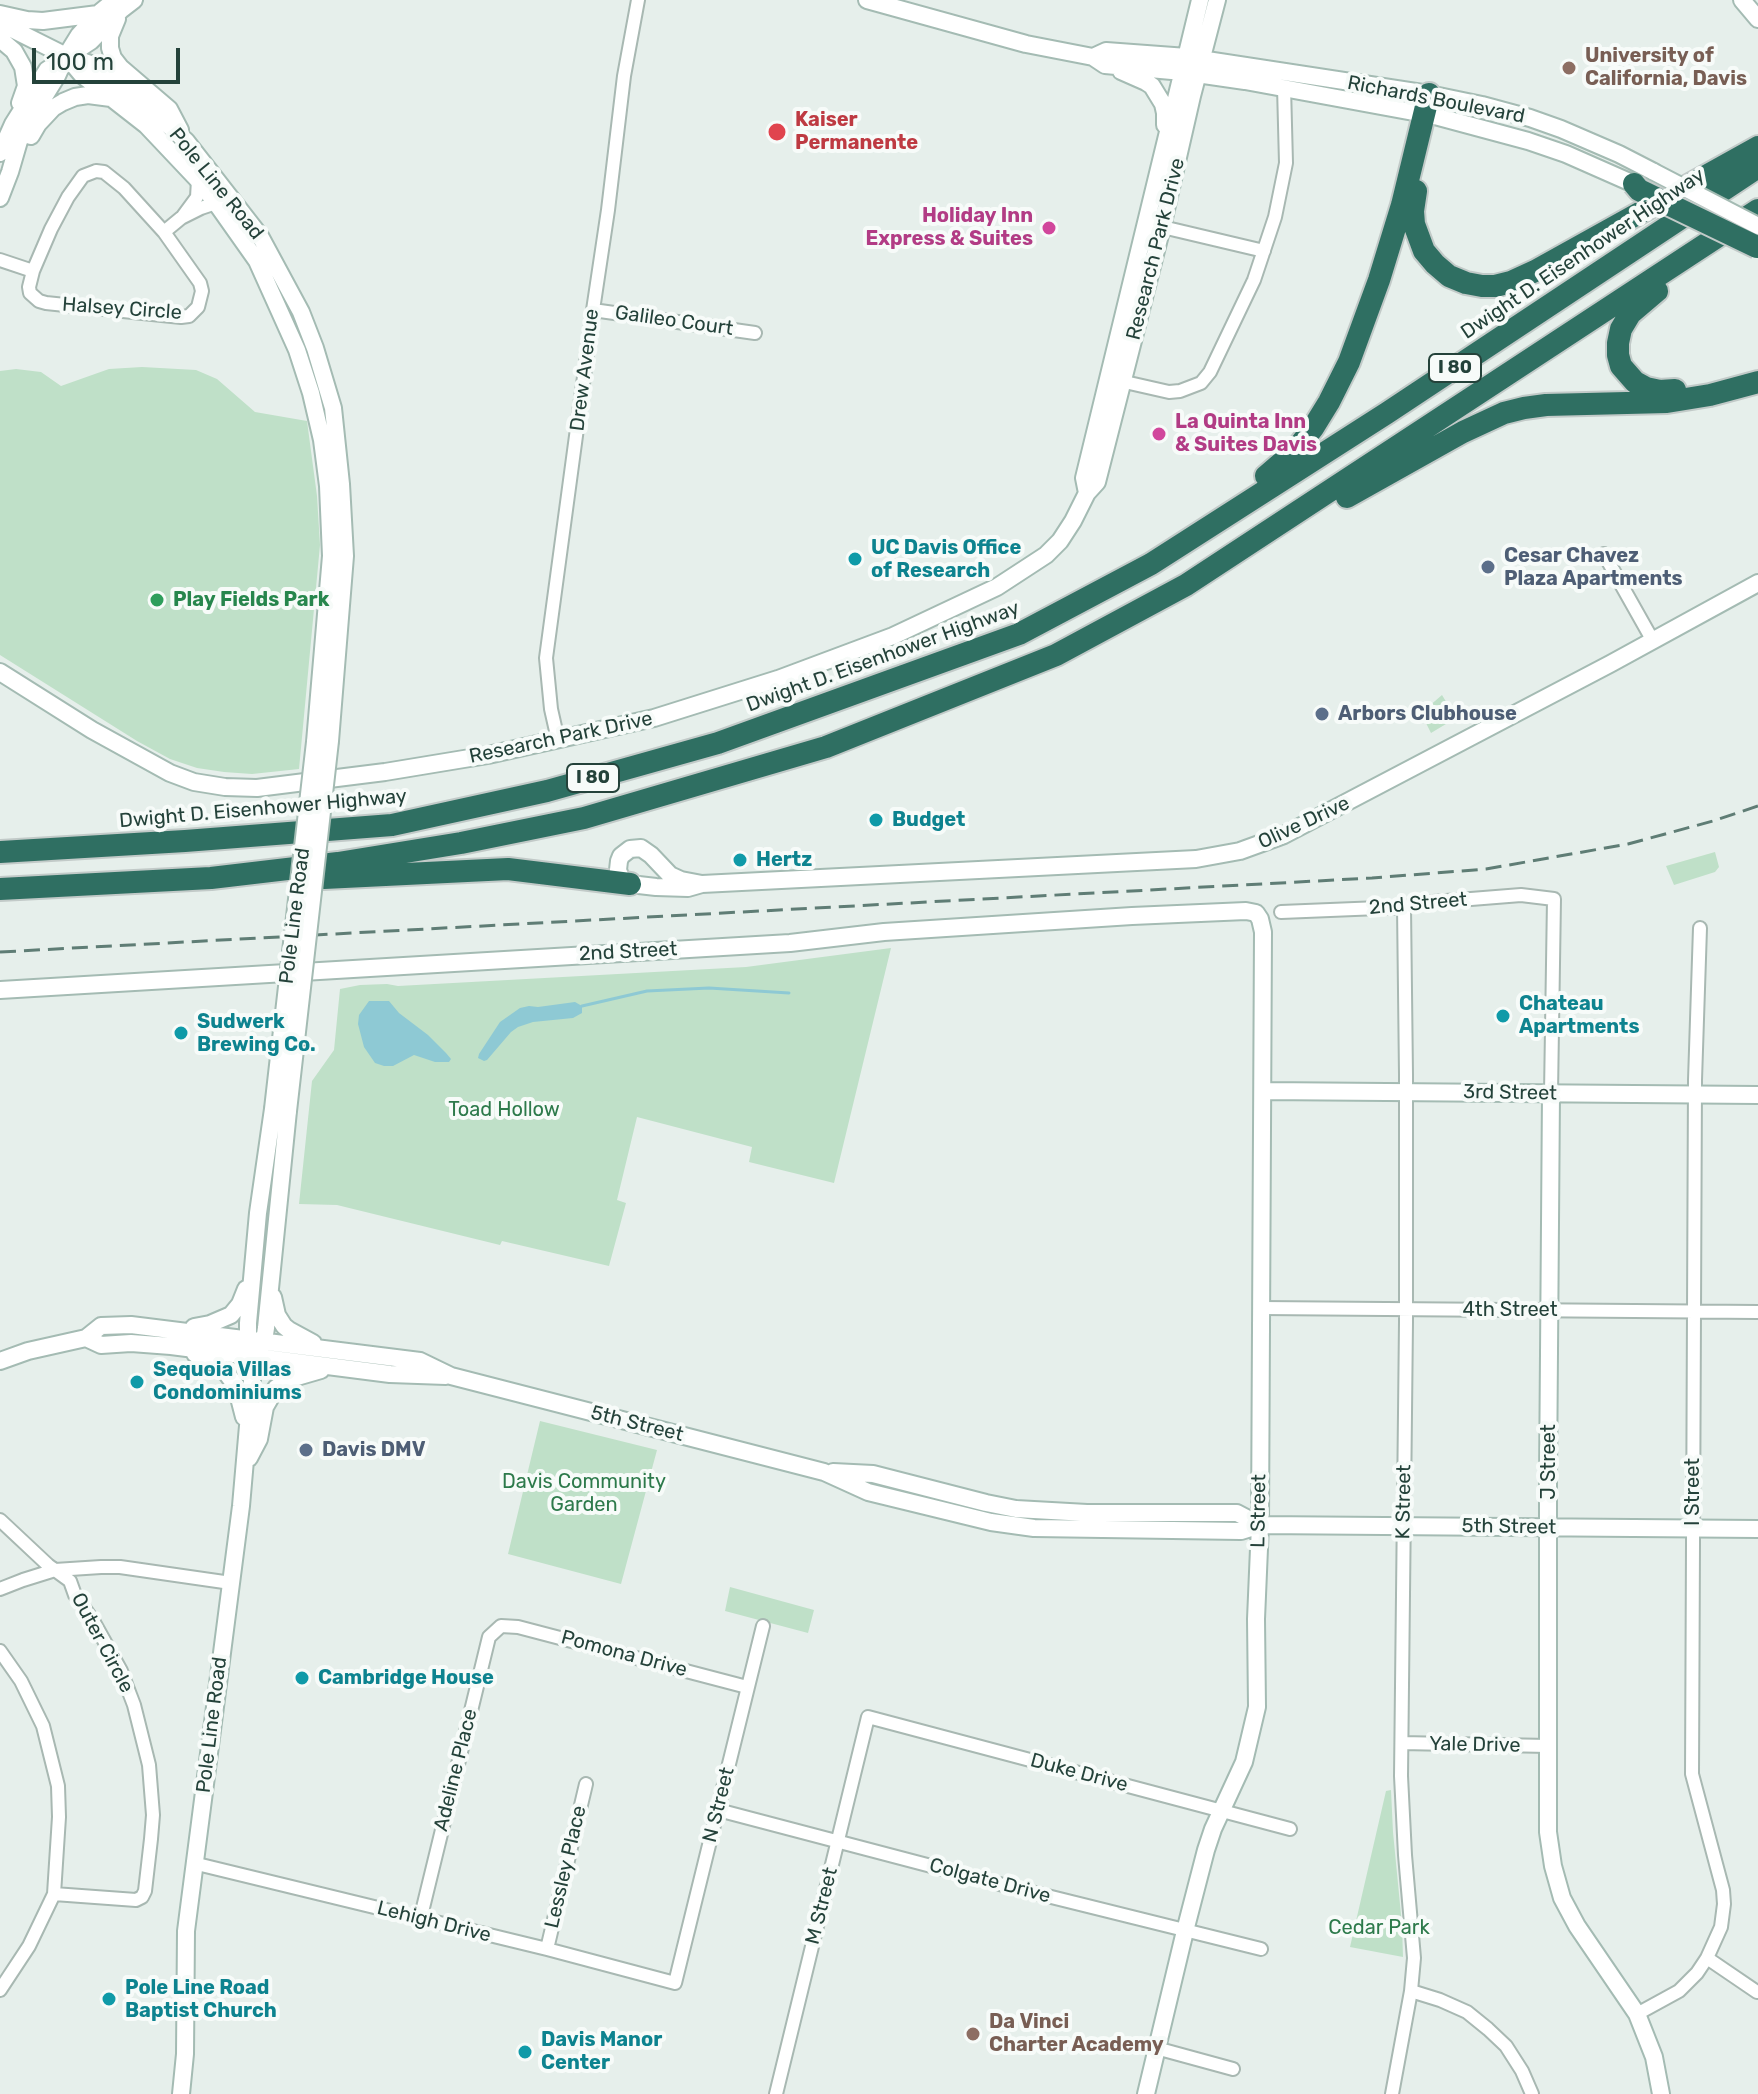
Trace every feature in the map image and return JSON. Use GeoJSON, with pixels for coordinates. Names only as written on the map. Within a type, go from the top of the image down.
{"type":"FeatureCollection","features":[{"type":"Feature","properties":{"kind":"highway"},"geometry":{"type":"LineString","coordinates":[[1432,105],[1414,199],[1414,224],[1424,251],[1435,264],[1449,276],[1482,286],[1511,282],[1535,271],[1758,147]]}},
{"type":"Feature","properties":{"kind":"highway"},"geometry":{"type":"LineString","coordinates":[[1151,564],[1277,468],[1295,451],[1329,402],[1349,362],[1379,280],[1432,105]]}},
{"type":"Feature","properties":{"kind":"highway","name":"Dwight D. Eisenhower Highway"},"geometry":{"type":"LineString","coordinates":[[0,852],[392,825],[547,791],[718,743],[1019,634],[1151,564],[1387,413],[1758,167]]}},
{"type":"Feature","properties":{"kind":"highway"},"geometry":{"type":"LineString","coordinates":[[1634,184],[1639,190],[1758,239]]}},
{"type":"Feature","properties":{"kind":"highway","name":"I 80"},"geometry":{"type":"LineString","coordinates":[[0,889],[211,878],[353,861],[461,843],[584,818],[826,747],[1056,655],[1186,585],[1758,210]]}},
{"type":"Feature","properties":{"kind":"highway"},"geometry":{"type":"LineString","coordinates":[[1699,249],[1664,286],[1630,314],[1621,329],[1618,343],[1621,366],[1635,382],[1660,391],[1699,386],[1758,370]]}},
{"type":"Feature","properties":{"kind":"highway"},"geometry":{"type":"LineString","coordinates":[[1289,518],[1343,499],[1473,426],[1504,413],[1546,405],[1667,402],[1758,382]]}},
{"type":"Feature","properties":{"kind":"highway"},"geometry":{"type":"LineString","coordinates":[[211,878],[287,880],[508,869],[630,884]]}},
{"type":"Feature","properties":{"kind":"main road"},"geometry":{"type":"LineString","coordinates":[[867,0],[983,33],[1099,61],[1146,82],[1158,94],[1165,113],[1165,146]]}},
{"type":"Feature","properties":{"kind":"main road","name":"Research Park Drive"},"geometry":{"type":"LineString","coordinates":[[0,672],[152,765],[194,782],[257,788],[488,755],[654,718],[778,679],[893,636],[997,587],[1046,555],[1060,541],[1087,493],[1097,482],[1116,380],[1192,66],[1200,0]]}},
{"type":"Feature","properties":{"kind":"main road","name":"Research Park Drive"},"geometry":{"type":"LineString","coordinates":[[1154,225],[1165,146],[1217,0]]}},
{"type":"Feature","properties":{"kind":"main road"},"geometry":{"type":"LineString","coordinates":[[1742,0],[1758,19]]}},
{"type":"Feature","properties":{"kind":"main road"},"geometry":{"type":"LineString","coordinates":[[0,14],[43,21],[98,14],[124,3]]}},
{"type":"Feature","properties":{"kind":"main road"},"geometry":{"type":"LineString","coordinates":[[12,125],[47,70],[91,41],[124,3]]}},
{"type":"Feature","properties":{"kind":"main road"},"geometry":{"type":"LineString","coordinates":[[124,3],[110,36],[113,58],[169,109],[186,141]]}},
{"type":"Feature","properties":{"kind":"main road"},"geometry":{"type":"LineString","coordinates":[[0,198],[19,141],[31,118],[79,35],[98,14]]}},
{"type":"Feature","properties":{"kind":"main road"},"geometry":{"type":"LineString","coordinates":[[0,23],[66,56]]}},
{"type":"Feature","properties":{"kind":"main road"},"geometry":{"type":"LineString","coordinates":[[0,39],[14,51],[26,77],[26,86],[0,153]]}},
{"type":"Feature","properties":{"kind":"main road"},"geometry":{"type":"LineString","coordinates":[[1099,61],[1106,51],[1192,66]]}},
{"type":"Feature","properties":{"kind":"main road","name":"Pole Line Road"},"geometry":{"type":"LineString","coordinates":[[66,56],[82,75],[146,125],[198,180],[257,261],[297,350],[322,440],[328,486],[331,556],[322,742]]}},
{"type":"Feature","properties":{"kind":"main road","name":"Pole Line Road"},"geometry":{"type":"LineString","coordinates":[[66,56],[91,64],[186,141],[260,236],[301,312],[315,348],[333,408],[341,484],[345,556],[281,1110],[271,1274],[256,1340],[245,1466],[186,1931],[185,2054],[181,2094]]}},
{"type":"Feature","properties":{"kind":"main road","name":"Richards Boulevard"},"geometry":{"type":"LineString","coordinates":[[1192,66],[1284,87],[1530,118],[1591,141],[1654,172],[1758,239]]}},
{"type":"Feature","properties":{"kind":"main road","name":"Richards Boulevard"},"geometry":{"type":"LineString","coordinates":[[1192,66],[1432,105],[1566,154],[1634,184]]}},
{"type":"Feature","properties":{"kind":"main road"},"geometry":{"type":"LineString","coordinates":[[10,172],[38,124],[53,108],[75,97],[111,98]]}},
{"type":"Feature","properties":{"kind":"main road","name":"Olive Drive"},"geometry":{"type":"LineString","coordinates":[[702,884],[670,875],[647,851],[635,848],[624,852],[618,864],[621,878],[630,884],[688,888],[702,884],[1196,859],[1240,851],[1284,835],[1758,583]]}},
{"type":"Feature","properties":{"kind":"main road","name":"2nd Street"},"geometry":{"type":"LineString","coordinates":[[0,990],[790,943],[884,932],[1132,916],[1256,913]]}},
{"type":"Feature","properties":{"kind":"main road","name":"L Street"},"geometry":{"type":"LineString","coordinates":[[1146,2094],[1206,1850],[1244,1762],[1257,1707],[1263,932],[1256,913]]}},
{"type":"Feature","properties":{"kind":"main road","name":"3rd Street"},"geometry":{"type":"LineString","coordinates":[[1263,1091],[1758,1095]]}},
{"type":"Feature","properties":{"kind":"main road","name":"J Street"},"geometry":{"type":"LineString","coordinates":[[1551,1093],[1548,1832],[1562,1898],[1577,1926],[1637,2014],[1654,2057],[1661,2094]]}},
{"type":"Feature","properties":{"kind":"main road","name":"Pole Line Road"},"geometry":{"type":"LineString","coordinates":[[256,1340],[252,1273],[261,1189],[281,1110]]}},
{"type":"Feature","properties":{"kind":"main road"},"geometry":{"type":"LineString","coordinates":[[261,1189],[270,1193],[266,1235],[273,1254]]}},
{"type":"Feature","properties":{"kind":"main road"},"geometry":{"type":"LineString","coordinates":[[176,1329],[210,1324],[231,1315],[240,1304],[252,1273]]}},
{"type":"Feature","properties":{"kind":"main road"},"geometry":{"type":"LineString","coordinates":[[271,1274],[274,1302],[284,1326],[329,1350]]}},
{"type":"Feature","properties":{"kind":"main road","name":"5th Street"},"geometry":{"type":"LineString","coordinates":[[0,1361],[28,1351],[86,1338],[101,1326],[131,1325],[420,1361],[451,1376],[824,1472],[873,1474],[1016,1509],[1074,1513],[1237,1513],[1260,1525],[1758,1529]]}},
{"type":"Feature","properties":{"kind":"main road","name":"5th Street"},"geometry":{"type":"LineString","coordinates":[[86,1338],[101,1345],[131,1343],[171,1346],[390,1374],[451,1376]]}},
{"type":"Feature","properties":{"kind":"main road"},"geometry":{"type":"LineString","coordinates":[[171,1346],[223,1368],[236,1386],[247,1428]]}},
{"type":"Feature","properties":{"kind":"main road"},"geometry":{"type":"LineString","coordinates":[[245,1466],[259,1439],[265,1407],[276,1388],[305,1373],[336,1367]]}},
{"type":"Feature","properties":{"kind":"street","name":"Drew Avenue"},"geometry":{"type":"LineString","coordinates":[[558,740],[551,709],[546,658],[629,46],[638,0]]}},
{"type":"Feature","properties":{"kind":"street"},"geometry":{"type":"LineString","coordinates":[[1116,380],[1169,392],[1201,383],[1210,372],[1254,280],[1275,217],[1286,163],[1284,87]]}},
{"type":"Feature","properties":{"kind":"street","name":"Halsey Circle"},"geometry":{"type":"LineString","coordinates":[[96,171],[113,178],[164,232],[200,283],[202,291],[198,307],[189,316],[181,317],[46,303],[30,293],[33,271],[51,229],[78,181],[96,171]]}},
{"type":"Feature","properties":{"kind":"street"},"geometry":{"type":"LineString","coordinates":[[181,218],[197,197],[198,180]]}},
{"type":"Feature","properties":{"kind":"street"},"geometry":{"type":"LineString","coordinates":[[164,232],[181,218],[216,203]]}},
{"type":"Feature","properties":{"kind":"street"},"geometry":{"type":"LineString","coordinates":[[1154,225],[1264,251]]}},
{"type":"Feature","properties":{"kind":"street"},"geometry":{"type":"LineString","coordinates":[[0,260],[33,271]]}},
{"type":"Feature","properties":{"kind":"street","name":"Galileo Court"},"geometry":{"type":"LineString","coordinates":[[593,310],[755,333]]}},
{"type":"Feature","properties":{"kind":"street"},"geometry":{"type":"LineString","coordinates":[[1604,554],[1653,641]]}},
{"type":"Feature","properties":{"kind":"street","name":"2nd Street"},"geometry":{"type":"LineString","coordinates":[[1281,912],[1404,907],[1521,895],[1554,899]]}},
{"type":"Feature","properties":{"kind":"street","name":"J Street"},"geometry":{"type":"LineString","coordinates":[[1551,1093],[1554,899]]}},
{"type":"Feature","properties":{"kind":"street","name":"K Street"},"geometry":{"type":"LineString","coordinates":[[1392,2094],[1414,1958],[1405,1855],[1402,1743],[1406,1309],[1404,907]]}},
{"type":"Feature","properties":{"kind":"street","name":"I Street"},"geometry":{"type":"LineString","coordinates":[[1637,2014],[1679,1991],[1697,1973],[1721,1927],[1724,1904],[1692,1774],[1695,1094],[1700,928]]}},
{"type":"Feature","properties":{"kind":"street","name":"4th Street"},"geometry":{"type":"LineString","coordinates":[[1261,1308],[1758,1312]]}},
{"type":"Feature","properties":{"kind":"street","name":"Outer Circle"},"geometry":{"type":"LineString","coordinates":[[0,1520],[70,1581],[75,1595],[121,1671],[146,1751],[153,1815],[142,1897],[136,1900],[54,1894]]}},
{"type":"Feature","properties":{"kind":"street"},"geometry":{"type":"LineString","coordinates":[[0,1589],[55,1570],[120,1567],[231,1583]]}},
{"type":"Feature","properties":{"kind":"street","name":"Pomona Drive"},"geometry":{"type":"LineString","coordinates":[[501,1626],[518,1627],[747,1687]]}},
{"type":"Feature","properties":{"kind":"street","name":"Adeline Place"},"geometry":{"type":"LineString","coordinates":[[420,1920],[489,1637],[501,1626]]}},
{"type":"Feature","properties":{"kind":"street","name":"N Street"},"geometry":{"type":"LineString","coordinates":[[675,1983],[763,1626]]}},
{"type":"Feature","properties":{"kind":"street"},"geometry":{"type":"LineString","coordinates":[[0,1651],[21,1681],[43,1726],[58,1786],[59,1817],[54,1894],[29,1946],[0,1989]]}},
{"type":"Feature","properties":{"kind":"street","name":"Duke Drive"},"geometry":{"type":"LineString","coordinates":[[868,1717],[1290,1829]]}},
{"type":"Feature","properties":{"kind":"street","name":"M Street"},"geometry":{"type":"LineString","coordinates":[[776,2094],[868,1717]]}},
{"type":"Feature","properties":{"kind":"street","name":"Yale Drive"},"geometry":{"type":"LineString","coordinates":[[1402,1743],[1548,1746]]}},
{"type":"Feature","properties":{"kind":"street","name":"Lessley Place"},"geometry":{"type":"LineString","coordinates":[[547,1949],[586,1784]]}},
{"type":"Feature","properties":{"kind":"street","name":"Colgate Drive"},"geometry":{"type":"LineString","coordinates":[[718,1810],[1261,1949]]}},
{"type":"Feature","properties":{"kind":"street","name":"Lehigh Drive"},"geometry":{"type":"LineString","coordinates":[[193,1863],[675,1983]]}},
{"type":"Feature","properties":{"kind":"street"},"geometry":{"type":"LineString","coordinates":[[1707,1958],[1757,1992]]}},
{"type":"Feature","properties":{"kind":"street"},"geometry":{"type":"LineString","coordinates":[[1411,1991],[1467,2012],[1488,2029],[1506,2046],[1532,2094]]}},
{"type":"Feature","properties":{"kind":"street"},"geometry":{"type":"LineString","coordinates":[[1156,2048],[1233,2069]]}},
{"type":"Feature","properties":{"kind":"green space","name":"Play Fields Park"},"geometry":{"type":"Polygon","coordinates":[[[109,369],[196,370],[217,379],[255,412],[307,421],[320,545],[299,769],[252,774],[224,772],[197,768],[170,759],[0,655],[0,371],[41,372],[61,386],[109,369]]]}},
{"type":"Feature","properties":{"kind":"green space"},"geometry":{"type":"Polygon","coordinates":[[[1442,695],[1456,718],[1431,733],[1421,713],[1442,695]]]}},
{"type":"Feature","properties":{"kind":"green space"},"geometry":{"type":"Polygon","coordinates":[[[1715,852],[1719,867],[1715,872],[1674,885],[1666,866],[1715,852]]]}},
{"type":"Feature","properties":{"kind":"green space","name":"Toad Hollow"},"geometry":{"type":"Polygon","coordinates":[[[891,948],[834,1183],[749,1162],[752,1147],[637,1117],[617,1200],[626,1203],[609,1266],[502,1241],[500,1245],[337,1205],[299,1204],[312,1081],[334,1050],[340,989],[360,985],[398,986],[746,967],[891,948]]]}},
{"type":"Feature","properties":{"kind":"green space","name":"Davis Community Garden"},"geometry":{"type":"Polygon","coordinates":[[[540,1421],[657,1450],[621,1584],[508,1554],[540,1421]]]}},
{"type":"Feature","properties":{"kind":"green space"},"geometry":{"type":"Polygon","coordinates":[[[730,1587],[814,1610],[808,1633],[725,1611],[730,1587]]]}},
{"type":"Feature","properties":{"kind":"green space","name":"Cedar Park"},"geometry":{"type":"Polygon","coordinates":[[[1391,1790],[1403,1957],[1350,1947],[1386,1791],[1391,1790]]]}},
{"type":"Feature","properties":{"kind":"water"},"geometry":{"type":"Polygon","coordinates":[[[369,1001],[389,1001],[446,1053],[451,1059],[449,1062],[435,1062],[414,1055],[393,1066],[375,1063],[364,1047],[358,1024],[359,1015],[369,1001]]]}},
{"type":"Feature","properties":{"kind":"water"},"geometry":{"type":"Polygon","coordinates":[[[575,1002],[582,1006],[582,1013],[573,1018],[533,1022],[518,1027],[487,1060],[478,1058],[500,1022],[520,1008],[575,1002]]]}},
{"type":"Feature","properties":{"kind":"waterway"},"geometry":{"type":"LineString","coordinates":[[582,1006],[647,991],[709,988],[789,993]]}},
{"type":"Feature","properties":{"kind":"railway"},"geometry":{"type":"LineString","coordinates":[[0,952],[1372,878],[1486,869],[1628,844],[1758,806]]}},
{"type":"Feature","properties":{"kind":"place","name":"University of California, Davis"},"geometry":{"type":"Point","coordinates":[1569,68]}},
{"type":"Feature","properties":{"kind":"place","name":"Kaiser Permanente"},"geometry":{"type":"Point","coordinates":[777,132]}},
{"type":"Feature","properties":{"kind":"place","name":"Holiday Inn Express & Suites"},"geometry":{"type":"Point","coordinates":[1049,228]}},
{"type":"Feature","properties":{"kind":"place","name":"La Quinta Inn & Suites Davis"},"geometry":{"type":"Point","coordinates":[1159,434]}},
{"type":"Feature","properties":{"kind":"place","name":"UC Davis Office of Research"},"geometry":{"type":"Point","coordinates":[855,559]}},
{"type":"Feature","properties":{"kind":"place","name":"Cesar Chavez Plaza Apartments"},"geometry":{"type":"Point","coordinates":[1488,567]}},
{"type":"Feature","properties":{"kind":"place","name":"Play Fields Park"},"geometry":{"type":"Point","coordinates":[157,600]}},
{"type":"Feature","properties":{"kind":"place","name":"Arbors Clubhouse"},"geometry":{"type":"Point","coordinates":[1322,714]}},
{"type":"Feature","properties":{"kind":"place","name":"Budget"},"geometry":{"type":"Point","coordinates":[876,820]}},
{"type":"Feature","properties":{"kind":"place","name":"Hertz"},"geometry":{"type":"Point","coordinates":[740,860]}},
{"type":"Feature","properties":{"kind":"place","name":"Chateau Apartments"},"geometry":{"type":"Point","coordinates":[1503,1016]}},
{"type":"Feature","properties":{"kind":"place","name":"Sudwerk Brewing Co."},"geometry":{"type":"Point","coordinates":[181,1033]}},
{"type":"Feature","properties":{"kind":"place","name":"Sequoia Villas Condominiums"},"geometry":{"type":"Point","coordinates":[137,1382]}},
{"type":"Feature","properties":{"kind":"place","name":"Davis DMV"},"geometry":{"type":"Point","coordinates":[306,1450]}},
{"type":"Feature","properties":{"kind":"place","name":"Cambridge House"},"geometry":{"type":"Point","coordinates":[302,1678]}},
{"type":"Feature","properties":{"kind":"place","name":"Pole Line Road Baptist Church"},"geometry":{"type":"Point","coordinates":[109,1999]}},
{"type":"Feature","properties":{"kind":"place","name":"Da Vinci Charter Academy"},"geometry":{"type":"Point","coordinates":[973,2034]}},
{"type":"Feature","properties":{"kind":"place","name":"Davis Manor Center"},"geometry":{"type":"Point","coordinates":[525,2052]}}]}
